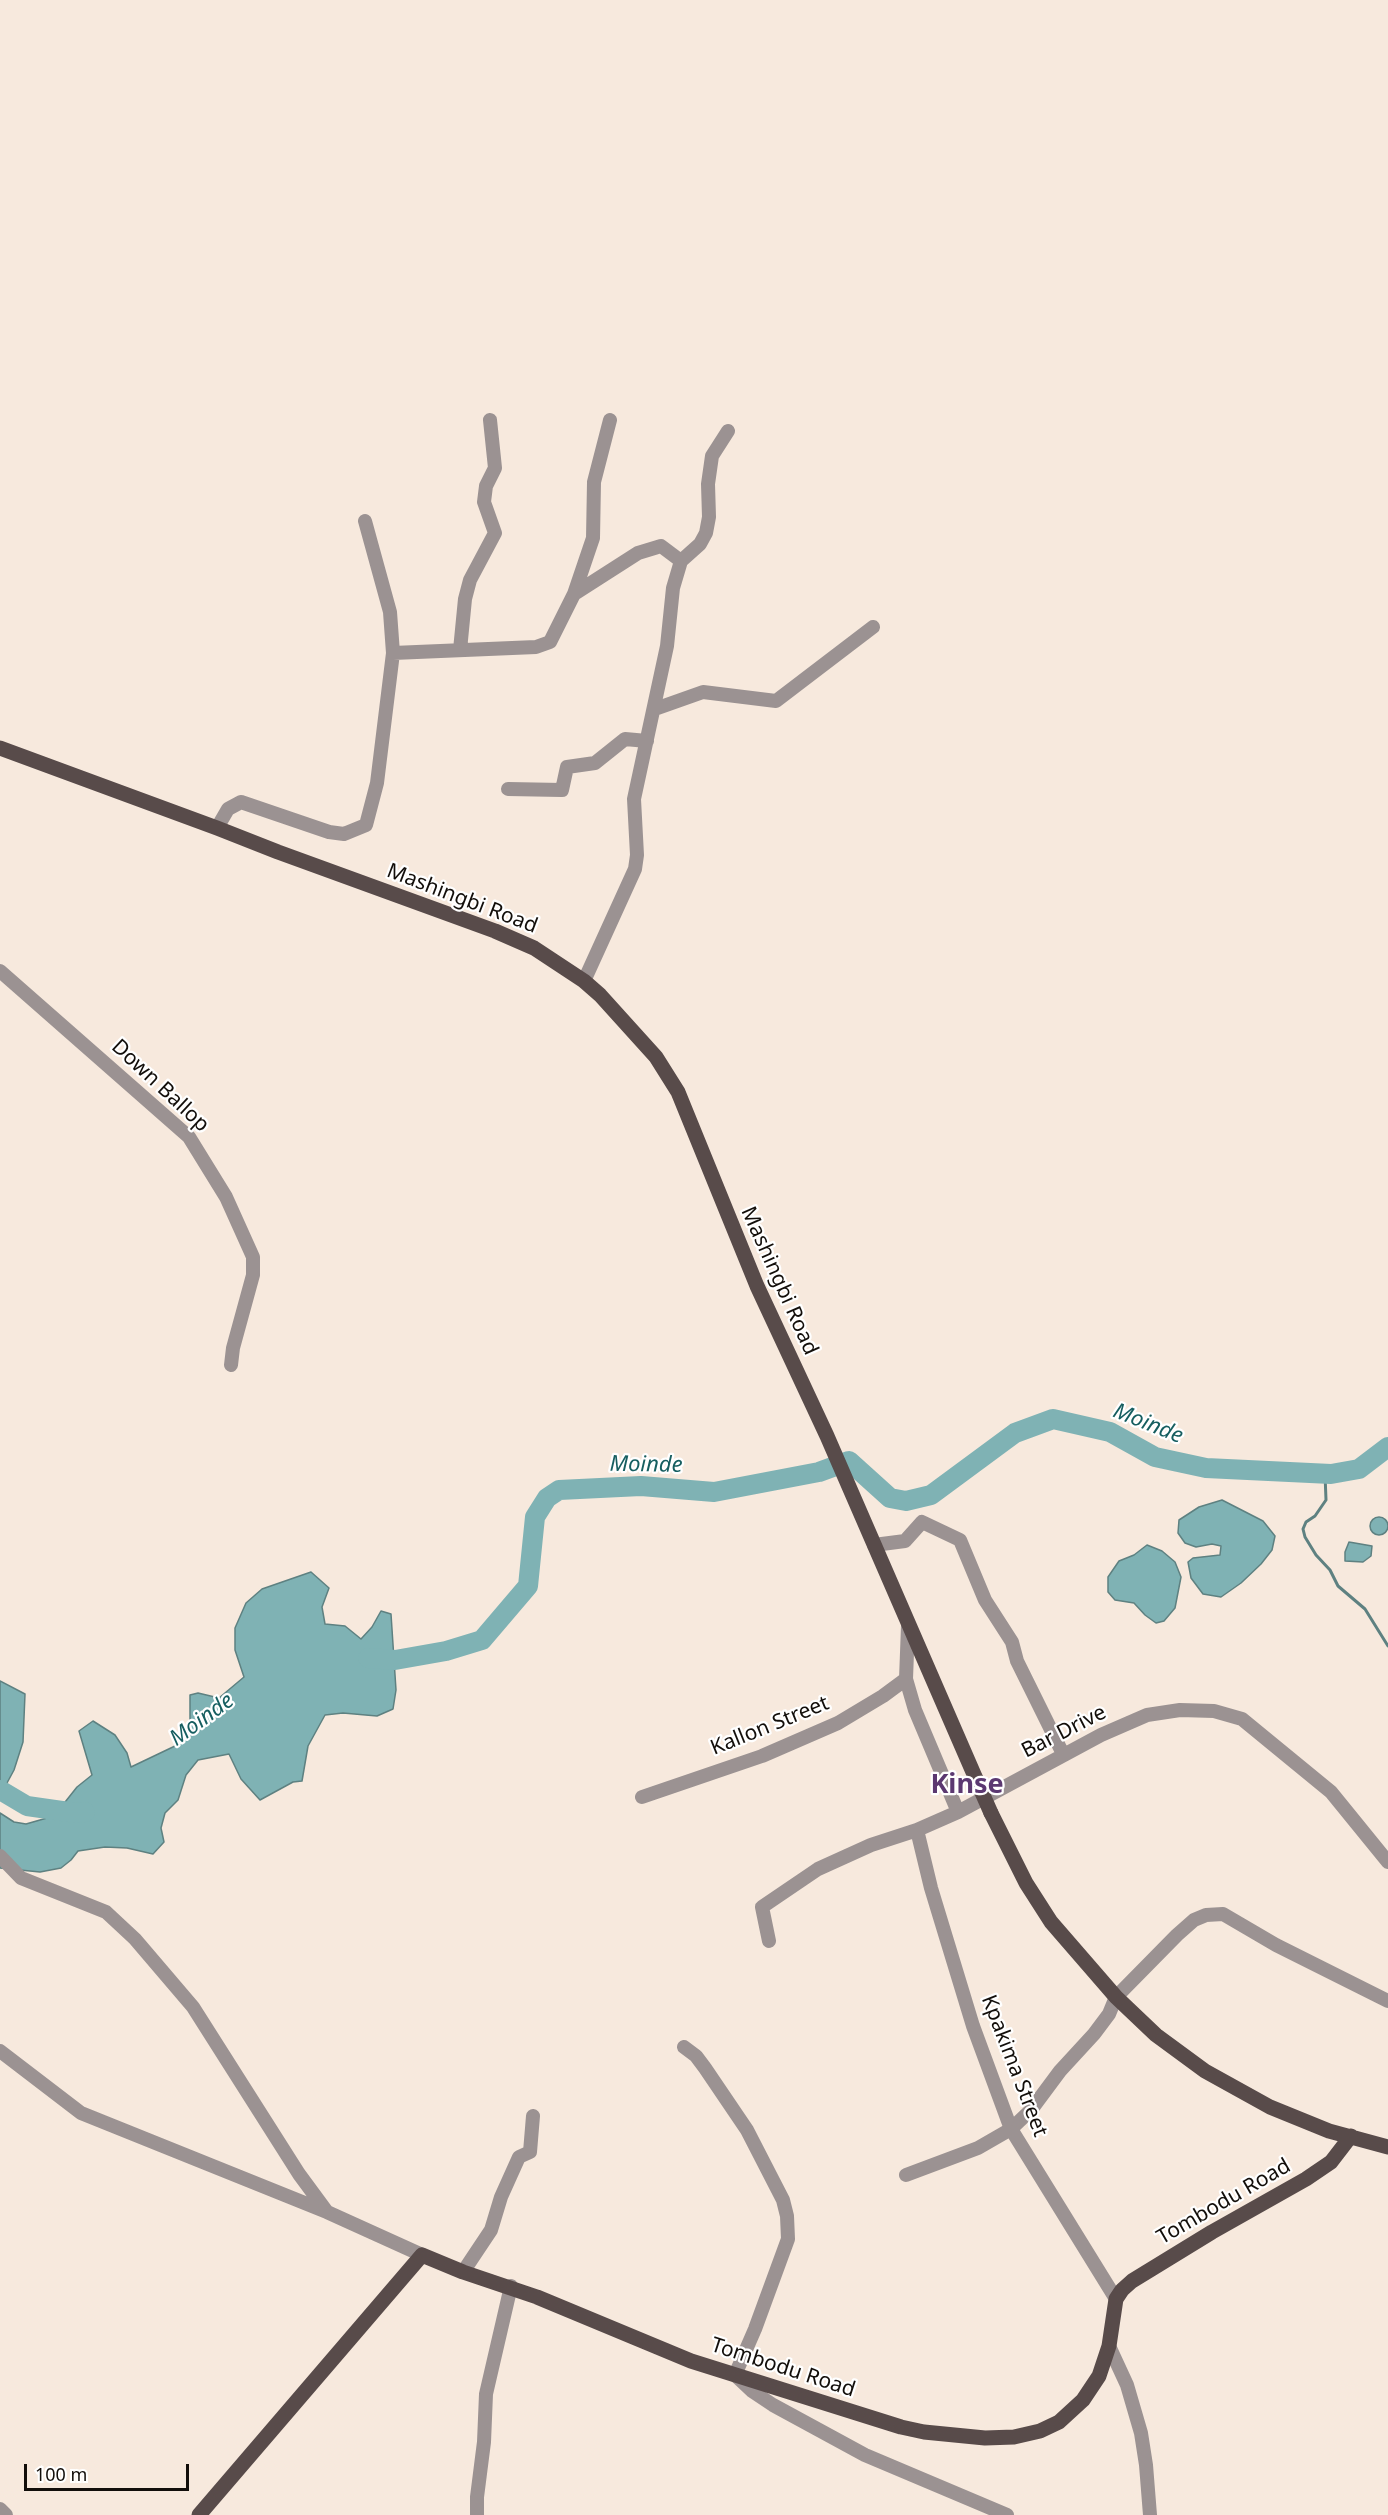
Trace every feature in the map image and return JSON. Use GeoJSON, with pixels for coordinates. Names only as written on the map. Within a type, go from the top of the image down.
{"type":"FeatureCollection","features":[{"type":"Feature","properties":{"kind":"main road","name":"Mashingbi Road"},"geometry":{"type":"LineString","coordinates":[[0,748],[495,931],[534,948],[584,981],[622,1018],[656,1057],[678,1092],[757,1286],[827,1436],[874,1545]]}},
{"type":"Feature","properties":{"kind":"main road"},"geometry":{"type":"LineString","coordinates":[[874,1545],[991,1813],[1039,1904],[1083,1961],[1155,2035],[1205,2071],[1270,2107],[1329,2131],[1388,2147]]}},
{"type":"Feature","properties":{"kind":"main road","name":"Tombodu Road"},"geometry":{"type":"LineString","coordinates":[[422,2254],[464,2272],[511,2286],[691,2361],[846,2410],[924,2432],[986,2438],[1014,2437],[1040,2431],[1059,2422],[1083,2400],[1099,2376],[1109,2346],[1116,2299],[1132,2281],[1332,2162],[1351,2136]]}},
{"type":"Feature","properties":{"kind":"main road"},"geometry":{"type":"LineString","coordinates":[[199,2515],[422,2254]]}},
{"type":"Feature","properties":{"kind":"street"},"geometry":{"type":"LineString","coordinates":[[460,650],[465,599],[470,580],[495,533],[484,502],[486,486],[495,468],[490,420]]}},
{"type":"Feature","properties":{"kind":"street"},"geometry":{"type":"LineString","coordinates":[[393,653],[536,646],[550,642],[574,594],[593,538],[594,482],[610,420]]}},
{"type":"Feature","properties":{"kind":"street"},"geometry":{"type":"LineString","coordinates":[[584,981],[634,869],[637,855],[634,799],[668,646],[672,588],[681,561],[700,544],[706,533],[709,517],[708,484],[712,456],[728,430]]}},
{"type":"Feature","properties":{"kind":"street"},"geometry":{"type":"LineString","coordinates":[[218,828],[228,809],[241,802],[329,832],[344,834],[366,825],[377,783],[393,653],[390,612],[365,521]]}},
{"type":"Feature","properties":{"kind":"street"},"geometry":{"type":"LineString","coordinates":[[574,594],[638,553],[661,546],[681,561]]}},
{"type":"Feature","properties":{"kind":"street"},"geometry":{"type":"LineString","coordinates":[[655,709],[703,692],[776,701],[873,627]]}},
{"type":"Feature","properties":{"kind":"street"},"geometry":{"type":"LineString","coordinates":[[508,789],[562,790],[567,767],[595,763],[625,739],[647,741]]}},
{"type":"Feature","properties":{"kind":"street","name":"Down Ballop"},"geometry":{"type":"LineString","coordinates":[[2,979],[189,1137],[226,1197],[253,1257],[253,1275],[232,1348],[231,1365]]}},
{"type":"Feature","properties":{"kind":"street"},"geometry":{"type":"LineString","coordinates":[[874,1545],[905,1541],[922,1522],[960,1540],[985,1600],[1012,1642],[1017,1661],[1063,1754]]}},
{"type":"Feature","properties":{"kind":"street"},"geometry":{"type":"LineString","coordinates":[[908,1626],[906,1679],[915,1710],[958,1812]]}},
{"type":"Feature","properties":{"kind":"street","name":"Kallon Street"},"geometry":{"type":"LineString","coordinates":[[642,1797],[762,1756],[838,1723],[906,1679]]}},
{"type":"Feature","properties":{"kind":"street","name":"Bar Drive"},"geometry":{"type":"LineString","coordinates":[[769,1941],[762,1907],[827,1864],[958,1812],[1063,1754],[1147,1715],[1180,1710],[1214,1711],[1242,1719],[1331,1792],[1388,1862]]}},
{"type":"Feature","properties":{"kind":"street","name":"Kpakima Street"},"geometry":{"type":"LineString","coordinates":[[917,1830],[931,1888],[973,2026],[1011,2128],[1116,2299]]}},
{"type":"Feature","properties":{"kind":"street"},"geometry":{"type":"LineString","coordinates":[[0,1856],[21,1878],[106,1912],[135,1939],[193,2007],[299,2174],[327,2212]]}},
{"type":"Feature","properties":{"kind":"street"},"geometry":{"type":"LineString","coordinates":[[906,2175],[978,2148],[1011,2128],[1031,2110],[1060,2071],[1094,2034],[1109,2014],[1116,1997],[1194,1920],[1214,1913],[1223,1914],[1276,1945],[1388,2001]]}},
{"type":"Feature","properties":{"kind":"street"},"geometry":{"type":"LineString","coordinates":[[684,2047],[696,2056],[747,2130],[783,2200],[787,2216],[788,2239],[755,2330],[735,2375],[752,2391],[773,2404],[865,2455],[1007,2515]]}},
{"type":"Feature","properties":{"kind":"street"},"geometry":{"type":"LineString","coordinates":[[0,2052],[81,2113],[327,2212],[422,2254]]}},
{"type":"Feature","properties":{"kind":"street"},"geometry":{"type":"LineString","coordinates":[[464,2272],[491,2230],[501,2197],[519,2157],[530,2152],[533,2116]]}},
{"type":"Feature","properties":{"kind":"street"},"geometry":{"type":"LineString","coordinates":[[477,2515],[486,2394],[511,2286]]}},
{"type":"Feature","properties":{"kind":"street"},"geometry":{"type":"LineString","coordinates":[[1109,2346],[1127,2385],[1141,2433],[1150,2515]]}},
{"type":"Feature","properties":{"kind":"street"},"geometry":{"type":"LineString","coordinates":[[0,2509],[6,2515]]}},
{"type":"Feature","properties":{"kind":"water"},"geometry":{"type":"Polygon","coordinates":[[[1222,1500],[1263,1521],[1275,1536],[1272,1550],[1261,1564],[1241,1583],[1221,1597],[1203,1594],[1191,1578],[1188,1562],[1193,1558],[1220,1555],[1221,1546],[1212,1544],[1196,1547],[1185,1543],[1178,1533],[1179,1520],[1199,1507],[1222,1500]]]}},
{"type":"Feature","properties":{"kind":"water"},"geometry":{"type":"Polygon","coordinates":[[[1379,1517],[1385,1520],[1388,1526],[1385,1532],[1379,1535],[1373,1532],[1370,1526],[1373,1520],[1379,1517]]]}},
{"type":"Feature","properties":{"kind":"water"},"geometry":{"type":"Polygon","coordinates":[[[1349,1542],[1372,1546],[1371,1556],[1363,1562],[1345,1561],[1345,1552],[1349,1542]]]}},
{"type":"Feature","properties":{"kind":"water"},"geometry":{"type":"Polygon","coordinates":[[[1147,1545],[1162,1551],[1175,1562],[1181,1577],[1175,1608],[1164,1621],[1156,1623],[1134,1603],[1115,1600],[1108,1592],[1108,1577],[1119,1561],[1134,1555],[1147,1545]]]}},
{"type":"Feature","properties":{"kind":"water"},"geometry":{"type":"Polygon","coordinates":[[[311,1572],[329,1588],[322,1607],[325,1624],[345,1626],[361,1639],[372,1627],[381,1611],[391,1614],[396,1690],[393,1709],[377,1716],[343,1713],[325,1715],[308,1746],[302,1781],[293,1782],[260,1800],[241,1779],[229,1754],[198,1760],[186,1775],[178,1800],[165,1813],[161,1828],[164,1842],[153,1854],[127,1848],[105,1847],[78,1851],[61,1868],[40,1872],[0,1868],[0,1813],[14,1822],[26,1824],[54,1816],[77,1787],[92,1775],[79,1731],[93,1721],[115,1735],[127,1753],[131,1767],[175,1746],[190,1730],[190,1695],[198,1693],[219,1698],[244,1677],[235,1650],[235,1628],[246,1603],[262,1589],[311,1572]]]}},
{"type":"Feature","properties":{"kind":"water"},"geometry":{"type":"Polygon","coordinates":[[[0,1681],[25,1694],[23,1742],[14,1770],[0,1796],[0,1681]]]}},
{"type":"Feature","properties":{"kind":"waterway","name":"Moinde"},"geometry":{"type":"LineString","coordinates":[[368,1658],[395,1660],[446,1651],[482,1640],[528,1586],[535,1517],[547,1498],[559,1490],[641,1486],[714,1492],[819,1472],[849,1461],[890,1498],[906,1501],[931,1495],[1015,1433],[1053,1419],[1110,1432],[1155,1457],[1206,1468],[1331,1474],[1359,1469],[1388,1447]]}},
{"type":"Feature","properties":{"kind":"waterway"},"geometry":{"type":"LineString","coordinates":[[1325,1474],[1326,1500],[1315,1516],[1306,1522],[1303,1529],[1305,1537],[1316,1555],[1330,1570],[1338,1586],[1365,1609],[1388,1646]]}},
{"type":"Feature","properties":{"kind":"waterway","name":"Moinde"},"geometry":{"type":"LineString","coordinates":[[0,1790],[27,1806],[76,1813],[85,1812]]}},
{"type":"Feature","properties":{"kind":"district","name":"Kinse"},"geometry":{"type":"Point","coordinates":[967,1785]}}]}
